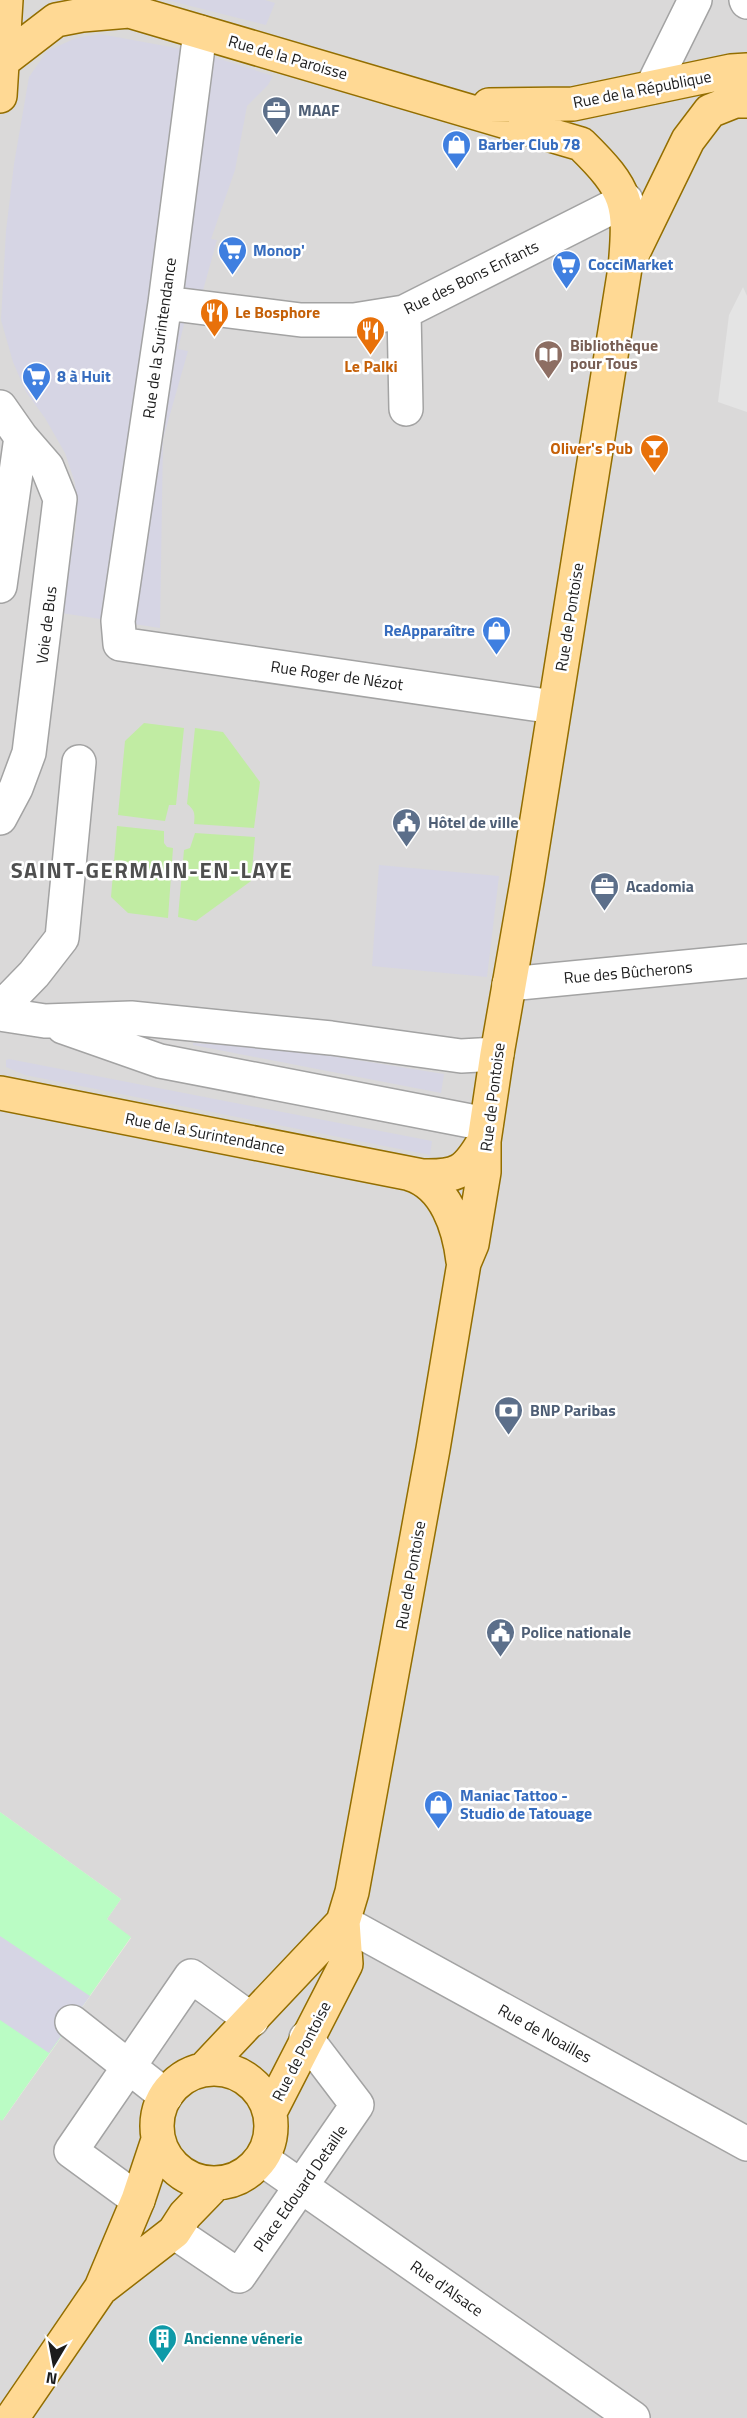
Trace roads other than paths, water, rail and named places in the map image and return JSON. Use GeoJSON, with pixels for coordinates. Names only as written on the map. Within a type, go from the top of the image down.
{"type":"FeatureCollection","features":[{"type":"Feature","properties":{"kind":"main road"},"geometry":{"type":"LineString","coordinates":[[0,96],[6,0]]}},
{"type":"Feature","properties":{"kind":"main road"},"geometry":{"type":"LineString","coordinates":[[4,60],[56,20],[121,6]]}},
{"type":"Feature","properties":{"kind":"main road","name":"Rue de la Paroisse"},"geometry":{"type":"LineString","coordinates":[[121,6],[200,32],[448,103],[497,111]]}},
{"type":"Feature","properties":{"kind":"main road","name":"Rue de la République"},"geometry":{"type":"LineString","coordinates":[[497,111],[573,104],[732,71],[747,70]]}},
{"type":"Feature","properties":{"kind":"main road","name":"Rue de Pontoise"},"geometry":{"type":"LineString","coordinates":[[270,2112],[346,1964],[343,1922],[352,1892],[427,1484],[464,1263],[472,1244],[484,1172],[485,1132],[497,1054],[632,254],[688,140],[710,111],[735,101],[747,101]]}},
{"type":"Feature","properties":{"kind":"main road","name":"Rue de Pontoise"},"geometry":{"type":"LineString","coordinates":[[497,111],[581,144],[608,170],[626,200],[628,238],[632,254]]}},
{"type":"Feature","properties":{"kind":"main road","name":"Rue de la Surintendance"},"geometry":{"type":"LineString","coordinates":[[0,1093],[417,1176],[437,1191],[449,1210],[459,1235],[464,1263]]}},
{"type":"Feature","properties":{"kind":"main road","name":"Rue de la Surintendance"},"geometry":{"type":"LineString","coordinates":[[410,1174],[442,1176],[464,1170],[472,1161],[485,1132]]}},
{"type":"Feature","properties":{"kind":"main road","name":"Rue de Pontoise"},"geometry":{"type":"LineString","coordinates":[[202,2070],[343,1922]]}},
{"type":"Feature","properties":{"kind":"main road"},"geometry":{"type":"LineString","coordinates":[[220,2069],[237,2074],[252,2083],[263,2096],[270,2112],[272,2129],[269,2144],[262,2159],[252,2171],[238,2178],[215,2184],[206,2184],[190,2178],[176,2169],[165,2156],[158,2140],[157,2122],[161,2104],[171,2088],[185,2077],[202,2070],[220,2069]]}},
{"type":"Feature","properties":{"kind":"main road"},"geometry":{"type":"LineString","coordinates":[[12,2418],[101,2288],[138,2200],[158,2140]]}},
{"type":"Feature","properties":{"kind":"main road"},"geometry":{"type":"LineString","coordinates":[[101,2288],[174,2232],[185,2215],[215,2184]]}},
{"type":"Feature","properties":{"kind":"street"},"geometry":{"type":"LineString","coordinates":[[652,87],[695,0]]}},
{"type":"Feature","properties":{"kind":"street","name":"Rue de la Surintendance"},"geometry":{"type":"LineString","coordinates":[[120,644],[118,621],[165,303],[200,32]]}},
{"type":"Feature","properties":{"kind":"street","name":"Rue des Bons Enfants"},"geometry":{"type":"LineString","coordinates":[[165,303],[301,320],[354,320],[404,312],[626,200]]}},
{"type":"Feature","properties":{"kind":"street"},"geometry":{"type":"LineString","coordinates":[[404,312],[406,409]]}},
{"type":"Feature","properties":{"kind":"street","name":"Voie de Bus"},"geometry":{"type":"LineString","coordinates":[[0,407],[21,437],[47,467],[60,499],[29,753],[16,788],[0,818]]}},
{"type":"Feature","properties":{"kind":"street"},"geometry":{"type":"LineString","coordinates":[[0,586],[21,437]]}},
{"type":"Feature","properties":{"kind":"street","name":"Rue Roger de Nézot"},"geometry":{"type":"LineString","coordinates":[[120,644],[554,707]]}},
{"type":"Feature","properties":{"kind":"street"},"geometry":{"type":"LineString","coordinates":[[0,1009],[34,974],[62,938],[79,762]]}},
{"type":"Feature","properties":{"kind":"street","name":"Rue des Bûcherons"},"geometry":{"type":"LineString","coordinates":[[509,984],[747,961]]}},
{"type":"Feature","properties":{"kind":"street"},"geometry":{"type":"LineString","coordinates":[[0,1014],[45,1021],[160,1061],[485,1132]]}},
{"type":"Feature","properties":{"kind":"street"},"geometry":{"type":"LineString","coordinates":[[45,1021],[131,1018],[331,1038],[461,1056],[497,1054]]}},
{"type":"Feature","properties":{"kind":"street","name":"Rue de Noailles"},"geometry":{"type":"LineString","coordinates":[[343,1922],[747,2144]]}},
{"type":"Feature","properties":{"kind":"street"},"geometry":{"type":"LineString","coordinates":[[138,2200],[71,2151],[190,1976],[252,2020]]}},
{"type":"Feature","properties":{"kind":"street"},"geometry":{"type":"LineString","coordinates":[[72,2022],[166,2096]]}},
{"type":"Feature","properties":{"kind":"street","name":"Place Edouard Detaille"},"geometry":{"type":"LineString","coordinates":[[174,2232],[239,2276],[357,2105],[306,2038]]}},
{"type":"Feature","properties":{"kind":"street","name":"Rue d'Alsace"},"geometry":{"type":"LineString","coordinates":[[262,2159],[633,2418]]}},
{"type":"Feature","properties":{"kind":"place","name":"MAAF"},"geometry":{"type":"Point","coordinates":[277,136]}},
{"type":"Feature","properties":{"kind":"place","name":"Barber Club 78"},"geometry":{"type":"Point","coordinates":[457,170]}},
{"type":"Feature","properties":{"kind":"place","name":"Monop'"},"geometry":{"type":"Point","coordinates":[232,276]}},
{"type":"Feature","properties":{"kind":"place","name":"CocciMarket"},"geometry":{"type":"Point","coordinates":[567,290]}},
{"type":"Feature","properties":{"kind":"place","name":"Le Bosphore"},"geometry":{"type":"Point","coordinates":[214,338]}},
{"type":"Feature","properties":{"kind":"place","name":"Le Palki"},"geometry":{"type":"Point","coordinates":[371,356]}},
{"type":"Feature","properties":{"kind":"place","name":"Bibliothèque pour Tous"},"geometry":{"type":"Point","coordinates":[549,380]}},
{"type":"Feature","properties":{"kind":"place","name":"8 à Huit"},"geometry":{"type":"Point","coordinates":[36,402]}},
{"type":"Feature","properties":{"kind":"place","name":"Oliver's Pub"},"geometry":{"type":"Point","coordinates":[654,474]}},
{"type":"Feature","properties":{"kind":"place","name":"ReApparaître"},"geometry":{"type":"Point","coordinates":[496,656]}},
{"type":"Feature","properties":{"kind":"place","name":"Hôtel de ville"},"geometry":{"type":"Point","coordinates":[407,848]}},
{"type":"Feature","properties":{"kind":"place","name":"Acadomia"},"geometry":{"type":"Point","coordinates":[605,912]}},
{"type":"Feature","properties":{"kind":"place","name":"BNP Paribas"},"geometry":{"type":"Point","coordinates":[509,1436]}},
{"type":"Feature","properties":{"kind":"place","name":"Police nationale"},"geometry":{"type":"Point","coordinates":[500,1658]}},
{"type":"Feature","properties":{"kind":"place","name":"Maniac Tattoo - Studio de Tatouage"},"geometry":{"type":"Point","coordinates":[439,1830]}},
{"type":"Feature","properties":{"kind":"place","name":"Ancienne vénerie"},"geometry":{"type":"Point","coordinates":[163,2364]}},
{"type":"Feature","properties":{"kind":"district","name":"SAINT-GERMAIN-EN-LAYE"},"geometry":{"type":"Point","coordinates":[152,870]}}]}
